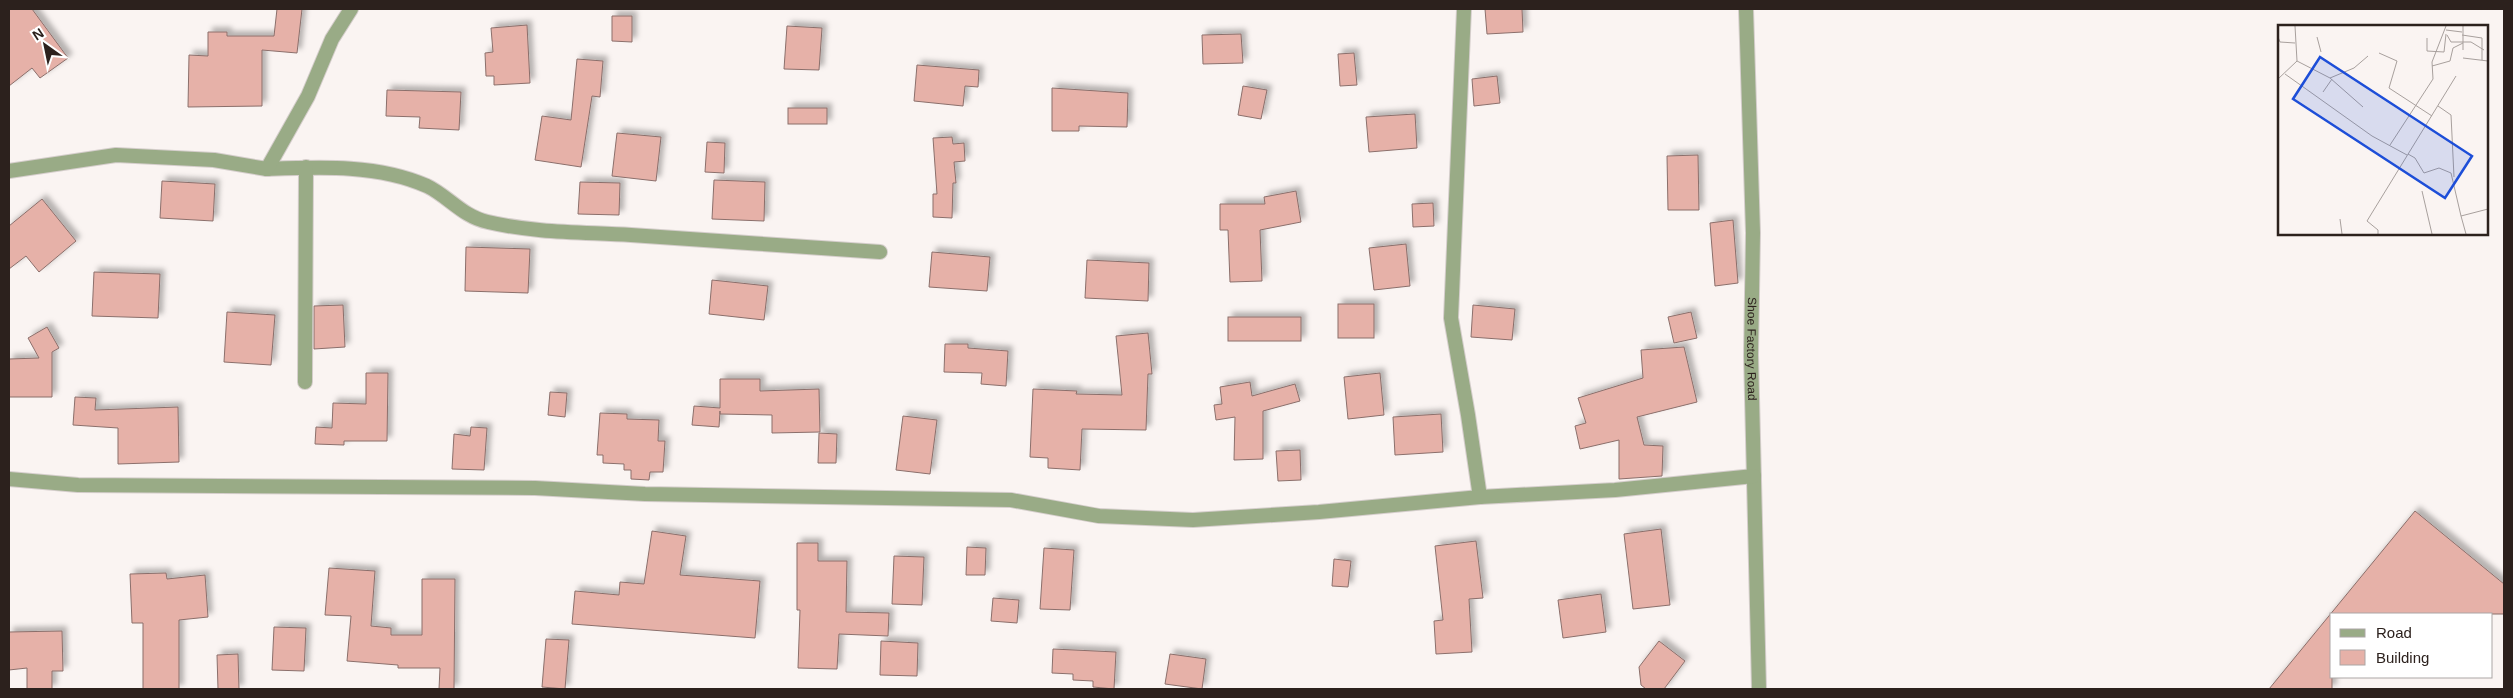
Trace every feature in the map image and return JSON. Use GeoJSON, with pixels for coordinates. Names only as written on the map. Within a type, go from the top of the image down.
{"type":"FeatureCollection","features":[{"type":"Feature","properties":{"kind":"street"},"geometry":{"type":"LineString","coordinates":[[267,169],[308,96],[332,39],[351,9]]}},
{"type":"Feature","properties":{"kind":"street"},"geometry":{"type":"LineString","coordinates":[[1464,9],[1451,318],[1480,497]]}},
{"type":"Feature","properties":{"kind":"street","name":"Shoe Factory Road"},"geometry":{"type":"LineString","coordinates":[[1746,9],[1753,233],[1751,355],[1759,689]]}},
{"type":"Feature","properties":{"kind":"street"},"geometry":{"type":"LineString","coordinates":[[9,171],[116,155],[214,160],[267,169],[306,167],[380,172],[410,179],[438,191],[455,208],[486,222],[547,232],[630,235],[880,252]]}},
{"type":"Feature","properties":{"kind":"street"},"geometry":{"type":"LineString","coordinates":[[305,382],[306,167]]}},
{"type":"Feature","properties":{"kind":"street"},"geometry":{"type":"LineString","coordinates":[[9,479],[78,486],[535,488],[654,494],[1011,500],[1099,516],[1193,520],[1319,512],[1480,497],[1615,490],[1754,476]]}},
{"type":"Feature","properties":{"kind":"building"},"geometry":{"type":"Polygon","coordinates":[[[9,9],[32,9],[68,58],[40,78],[32,68],[9,86],[9,9]]]}},
{"type":"Feature","properties":{"kind":"building"},"geometry":{"type":"Polygon","coordinates":[[[277,9],[302,9],[297,53],[262,50],[262,106],[188,107],[189,55],[208,56],[208,32],[227,32],[227,36],[274,36],[277,9]]]}},
{"type":"Feature","properties":{"kind":"building"},"geometry":{"type":"Polygon","coordinates":[[[1485,9],[1522,9],[1523,32],[1487,34],[1485,9]]]}},
{"type":"Feature","properties":{"kind":"building"},"geometry":{"type":"Polygon","coordinates":[[[612,16],[632,16],[632,42],[612,41],[612,16]]]}},
{"type":"Feature","properties":{"kind":"building"},"geometry":{"type":"Polygon","coordinates":[[[527,25],[530,83],[494,85],[494,76],[486,76],[485,53],[493,52],[491,28],[527,25]]]}},
{"type":"Feature","properties":{"kind":"building"},"geometry":{"type":"Polygon","coordinates":[[[787,26],[822,28],[819,70],[784,69],[787,26]]]}},
{"type":"Feature","properties":{"kind":"building"},"geometry":{"type":"Polygon","coordinates":[[[1241,34],[1243,63],[1203,64],[1202,35],[1241,34]]]}},
{"type":"Feature","properties":{"kind":"building"},"geometry":{"type":"Polygon","coordinates":[[[1354,53],[1357,85],[1340,86],[1338,54],[1354,53]]]}},
{"type":"Feature","properties":{"kind":"building"},"geometry":{"type":"Polygon","coordinates":[[[577,59],[603,61],[600,97],[592,96],[581,167],[535,160],[542,116],[571,120],[577,59]]]}},
{"type":"Feature","properties":{"kind":"building"},"geometry":{"type":"Polygon","coordinates":[[[917,65],[979,70],[978,87],[965,86],[963,106],[914,101],[917,65]]]}},
{"type":"Feature","properties":{"kind":"building"},"geometry":{"type":"Polygon","coordinates":[[[1497,76],[1500,103],[1474,106],[1472,79],[1497,76]]]}},
{"type":"Feature","properties":{"kind":"building"},"geometry":{"type":"Polygon","coordinates":[[[1243,86],[1267,90],[1261,119],[1238,115],[1243,86]]]}},
{"type":"Feature","properties":{"kind":"building"},"geometry":{"type":"Polygon","coordinates":[[[1052,88],[1128,93],[1127,127],[1079,126],[1079,131],[1052,131],[1052,88]]]}},
{"type":"Feature","properties":{"kind":"building"},"geometry":{"type":"Polygon","coordinates":[[[387,90],[461,92],[459,130],[419,128],[420,117],[386,116],[387,90]]]}},
{"type":"Feature","properties":{"kind":"building"},"geometry":{"type":"Polygon","coordinates":[[[788,108],[827,108],[827,124],[788,124],[788,108]]]}},
{"type":"Feature","properties":{"kind":"building"},"geometry":{"type":"Polygon","coordinates":[[[1415,114],[1417,148],[1369,152],[1366,117],[1415,114]]]}},
{"type":"Feature","properties":{"kind":"building"},"geometry":{"type":"Polygon","coordinates":[[[617,133],[661,137],[656,181],[612,176],[617,133]]]}},
{"type":"Feature","properties":{"kind":"building"},"geometry":{"type":"Polygon","coordinates":[[[952,137],[953,144],[964,143],[965,161],[954,162],[956,183],[953,183],[952,218],[933,217],[933,194],[937,194],[933,138],[952,137]]]}},
{"type":"Feature","properties":{"kind":"building"},"geometry":{"type":"Polygon","coordinates":[[[707,142],[725,143],[724,173],[705,172],[707,142]]]}},
{"type":"Feature","properties":{"kind":"building"},"geometry":{"type":"Polygon","coordinates":[[[1698,155],[1699,210],[1668,210],[1667,156],[1698,155]]]}},
{"type":"Feature","properties":{"kind":"building"},"geometry":{"type":"Polygon","coordinates":[[[714,180],[765,182],[764,221],[712,219],[714,180]]]}},
{"type":"Feature","properties":{"kind":"building"},"geometry":{"type":"Polygon","coordinates":[[[162,181],[215,184],[213,221],[160,218],[162,181]]]}},
{"type":"Feature","properties":{"kind":"building"},"geometry":{"type":"Polygon","coordinates":[[[580,182],[620,183],[619,215],[578,214],[580,182]]]}},
{"type":"Feature","properties":{"kind":"building"},"geometry":{"type":"Polygon","coordinates":[[[1296,191],[1301,222],[1260,230],[1262,281],[1230,282],[1228,230],[1220,230],[1220,204],[1265,204],[1264,197],[1296,191]]]}},
{"type":"Feature","properties":{"kind":"building"},"geometry":{"type":"Polygon","coordinates":[[[42,199],[76,241],[39,272],[26,256],[9,269],[9,226],[42,199]]]}},
{"type":"Feature","properties":{"kind":"building"},"geometry":{"type":"Polygon","coordinates":[[[1433,203],[1434,226],[1413,227],[1412,204],[1433,203]]]}},
{"type":"Feature","properties":{"kind":"building"},"geometry":{"type":"Polygon","coordinates":[[[1733,220],[1738,283],[1715,286],[1710,223],[1733,220]]]}},
{"type":"Feature","properties":{"kind":"building"},"geometry":{"type":"Polygon","coordinates":[[[1406,244],[1410,286],[1374,290],[1369,248],[1406,244]]]}},
{"type":"Feature","properties":{"kind":"building"},"geometry":{"type":"Polygon","coordinates":[[[466,247],[530,249],[528,293],[465,291],[466,247]]]}},
{"type":"Feature","properties":{"kind":"building"},"geometry":{"type":"Polygon","coordinates":[[[932,252],[990,257],[987,291],[929,287],[932,252]]]}},
{"type":"Feature","properties":{"kind":"building"},"geometry":{"type":"Polygon","coordinates":[[[1087,260],[1149,263],[1148,301],[1085,298],[1087,260]]]}},
{"type":"Feature","properties":{"kind":"building"},"geometry":{"type":"Polygon","coordinates":[[[94,272],[160,274],[158,318],[92,316],[94,272]]]}},
{"type":"Feature","properties":{"kind":"building"},"geometry":{"type":"Polygon","coordinates":[[[712,280],[768,286],[764,320],[709,314],[712,280]]]}},
{"type":"Feature","properties":{"kind":"building"},"geometry":{"type":"Polygon","coordinates":[[[1338,304],[1374,304],[1374,338],[1338,338],[1338,304]]]}},
{"type":"Feature","properties":{"kind":"building"},"geometry":{"type":"Polygon","coordinates":[[[343,305],[345,347],[314,349],[314,306],[343,305]]]}},
{"type":"Feature","properties":{"kind":"building"},"geometry":{"type":"Polygon","coordinates":[[[1473,305],[1515,309],[1512,340],[1471,337],[1473,305]]]}},
{"type":"Feature","properties":{"kind":"building"},"geometry":{"type":"Polygon","coordinates":[[[227,312],[275,315],[271,365],[224,362],[227,312]]]}},
{"type":"Feature","properties":{"kind":"building"},"geometry":{"type":"Polygon","coordinates":[[[1691,312],[1697,338],[1674,343],[1668,317],[1691,312]]]}},
{"type":"Feature","properties":{"kind":"building"},"geometry":{"type":"Polygon","coordinates":[[[1228,317],[1301,317],[1301,341],[1228,341],[1228,317]]]}},
{"type":"Feature","properties":{"kind":"building"},"geometry":{"type":"Polygon","coordinates":[[[47,327],[59,348],[52,352],[52,397],[9,397],[9,359],[39,358],[28,338],[47,327]]]}},
{"type":"Feature","properties":{"kind":"building"},"geometry":{"type":"Polygon","coordinates":[[[1148,333],[1152,374],[1148,374],[1146,430],[1082,429],[1080,470],[1048,468],[1048,458],[1030,457],[1033,389],[1077,391],[1076,394],[1122,395],[1116,336],[1148,333]]]}},
{"type":"Feature","properties":{"kind":"building"},"geometry":{"type":"Polygon","coordinates":[[[945,344],[968,344],[968,348],[1008,351],[1006,386],[981,384],[982,373],[944,372],[945,344]]]}},
{"type":"Feature","properties":{"kind":"building"},"geometry":{"type":"Polygon","coordinates":[[[1684,347],[1697,402],[1637,417],[1644,445],[1663,446],[1662,476],[1619,479],[1619,440],[1580,449],[1575,426],[1586,423],[1578,398],[1643,378],[1641,350],[1684,347]]]}},
{"type":"Feature","properties":{"kind":"building"},"geometry":{"type":"Polygon","coordinates":[[[366,373],[388,373],[387,441],[344,441],[344,445],[315,444],[316,427],[332,428],[333,403],[366,404],[366,373]]]}},
{"type":"Feature","properties":{"kind":"building"},"geometry":{"type":"Polygon","coordinates":[[[1380,373],[1384,415],[1348,419],[1344,377],[1380,373]]]}},
{"type":"Feature","properties":{"kind":"building"},"geometry":{"type":"Polygon","coordinates":[[[720,379],[760,379],[760,391],[819,389],[820,432],[772,433],[772,415],[720,414],[720,411],[719,427],[692,425],[694,406],[720,408],[720,379]]]}},
{"type":"Feature","properties":{"kind":"building"},"geometry":{"type":"Polygon","coordinates":[[[1250,382],[1252,396],[1295,384],[1300,401],[1263,411],[1263,459],[1234,460],[1235,417],[1216,420],[1214,405],[1222,404],[1220,387],[1250,382]]]}},
{"type":"Feature","properties":{"kind":"building"},"geometry":{"type":"Polygon","coordinates":[[[550,392],[567,393],[565,417],[548,415],[550,392]]]}},
{"type":"Feature","properties":{"kind":"building"},"geometry":{"type":"Polygon","coordinates":[[[75,397],[96,398],[95,410],[178,407],[179,462],[118,464],[118,428],[73,425],[75,397]]]}},
{"type":"Feature","properties":{"kind":"building"},"geometry":{"type":"Polygon","coordinates":[[[600,413],[627,414],[627,419],[659,420],[658,441],[665,441],[663,472],[650,472],[649,480],[631,479],[631,470],[624,470],[624,464],[603,463],[603,455],[597,455],[600,413]]]}},
{"type":"Feature","properties":{"kind":"building"},"geometry":{"type":"Polygon","coordinates":[[[1441,414],[1443,452],[1395,455],[1393,417],[1441,414]]]}},
{"type":"Feature","properties":{"kind":"building"},"geometry":{"type":"Polygon","coordinates":[[[903,416],[937,420],[930,474],[896,470],[903,416]]]}},
{"type":"Feature","properties":{"kind":"building"},"geometry":{"type":"Polygon","coordinates":[[[471,427],[487,428],[484,470],[452,469],[454,434],[470,436],[471,427]]]}},
{"type":"Feature","properties":{"kind":"building"},"geometry":{"type":"Polygon","coordinates":[[[819,433],[837,434],[836,463],[818,463],[819,433]]]}},
{"type":"Feature","properties":{"kind":"building"},"geometry":{"type":"Polygon","coordinates":[[[1300,450],[1301,480],[1278,481],[1276,451],[1300,450]]]}},
{"type":"Feature","properties":{"kind":"building"},"geometry":{"type":"Polygon","coordinates":[[[2415,511],[2504,584],[2504,614],[2331,613],[2415,511]]]}},
{"type":"Feature","properties":{"kind":"building"},"geometry":{"type":"Polygon","coordinates":[[[1661,529],[1670,605],[1633,609],[1624,534],[1661,529]]]}},
{"type":"Feature","properties":{"kind":"building"},"geometry":{"type":"Polygon","coordinates":[[[652,531],[686,536],[680,575],[760,581],[755,638],[572,624],[575,591],[619,595],[620,582],[644,584],[652,531]]]}},
{"type":"Feature","properties":{"kind":"building"},"geometry":{"type":"Polygon","coordinates":[[[1476,541],[1483,598],[1469,599],[1472,652],[1436,654],[1434,621],[1443,620],[1435,546],[1476,541]]]}},
{"type":"Feature","properties":{"kind":"building"},"geometry":{"type":"Polygon","coordinates":[[[797,543],[818,543],[818,561],[847,561],[846,612],[889,613],[888,636],[839,634],[837,669],[798,668],[800,610],[797,610],[797,543]]]}},
{"type":"Feature","properties":{"kind":"building"},"geometry":{"type":"Polygon","coordinates":[[[967,547],[986,548],[985,575],[966,575],[967,547]]]}},
{"type":"Feature","properties":{"kind":"building"},"geometry":{"type":"Polygon","coordinates":[[[1044,548],[1074,550],[1070,610],[1040,609],[1044,548]]]}},
{"type":"Feature","properties":{"kind":"building"},"geometry":{"type":"Polygon","coordinates":[[[894,556],[924,557],[922,605],[892,604],[894,556]]]}},
{"type":"Feature","properties":{"kind":"building"},"geometry":{"type":"Polygon","coordinates":[[[1334,559],[1351,561],[1348,587],[1332,586],[1334,559]]]}},
{"type":"Feature","properties":{"kind":"building"},"geometry":{"type":"Polygon","coordinates":[[[329,568],[375,571],[371,626],[391,628],[391,635],[422,635],[422,579],[455,579],[454,689],[439,689],[440,668],[398,668],[398,665],[347,661],[351,616],[325,615],[329,568]]]}},
{"type":"Feature","properties":{"kind":"building"},"geometry":{"type":"Polygon","coordinates":[[[166,573],[167,579],[205,575],[208,617],[179,620],[179,689],[143,689],[143,623],[132,623],[130,574],[166,573]]]}},
{"type":"Feature","properties":{"kind":"building"},"geometry":{"type":"Polygon","coordinates":[[[1601,594],[1606,632],[1563,638],[1558,600],[1601,594]]]}},
{"type":"Feature","properties":{"kind":"building"},"geometry":{"type":"Polygon","coordinates":[[[993,598],[1019,600],[1017,623],[991,621],[993,598]]]}},
{"type":"Feature","properties":{"kind":"building"},"geometry":{"type":"Polygon","coordinates":[[[2330,615],[2330,678],[2332,678],[2332,689],[2269,689],[2330,615]]]}},
{"type":"Feature","properties":{"kind":"building"},"geometry":{"type":"Polygon","coordinates":[[[274,627],[306,628],[304,671],[272,670],[274,627]]]}},
{"type":"Feature","properties":{"kind":"building"},"geometry":{"type":"Polygon","coordinates":[[[62,631],[63,671],[52,671],[52,689],[27,689],[27,668],[9,670],[9,632],[62,631]]]}},
{"type":"Feature","properties":{"kind":"building"},"geometry":{"type":"Polygon","coordinates":[[[546,639],[569,640],[565,689],[542,687],[546,639]]]}},
{"type":"Feature","properties":{"kind":"building"},"geometry":{"type":"Polygon","coordinates":[[[881,641],[918,643],[917,676],[880,675],[881,641]]]}},
{"type":"Feature","properties":{"kind":"building"},"geometry":{"type":"Polygon","coordinates":[[[1659,641],[1685,661],[1664,689],[1646,689],[1641,685],[1639,667],[1659,641]]]}},
{"type":"Feature","properties":{"kind":"building"},"geometry":{"type":"Polygon","coordinates":[[[1053,649],[1116,652],[1114,689],[1093,687],[1093,681],[1073,680],[1073,674],[1052,673],[1053,649]]]}},
{"type":"Feature","properties":{"kind":"building"},"geometry":{"type":"Polygon","coordinates":[[[238,654],[239,689],[218,689],[217,655],[238,654]]]}},
{"type":"Feature","properties":{"kind":"building"},"geometry":{"type":"Polygon","coordinates":[[[1170,654],[1206,659],[1202,689],[1165,684],[1170,654]]]}}]}
